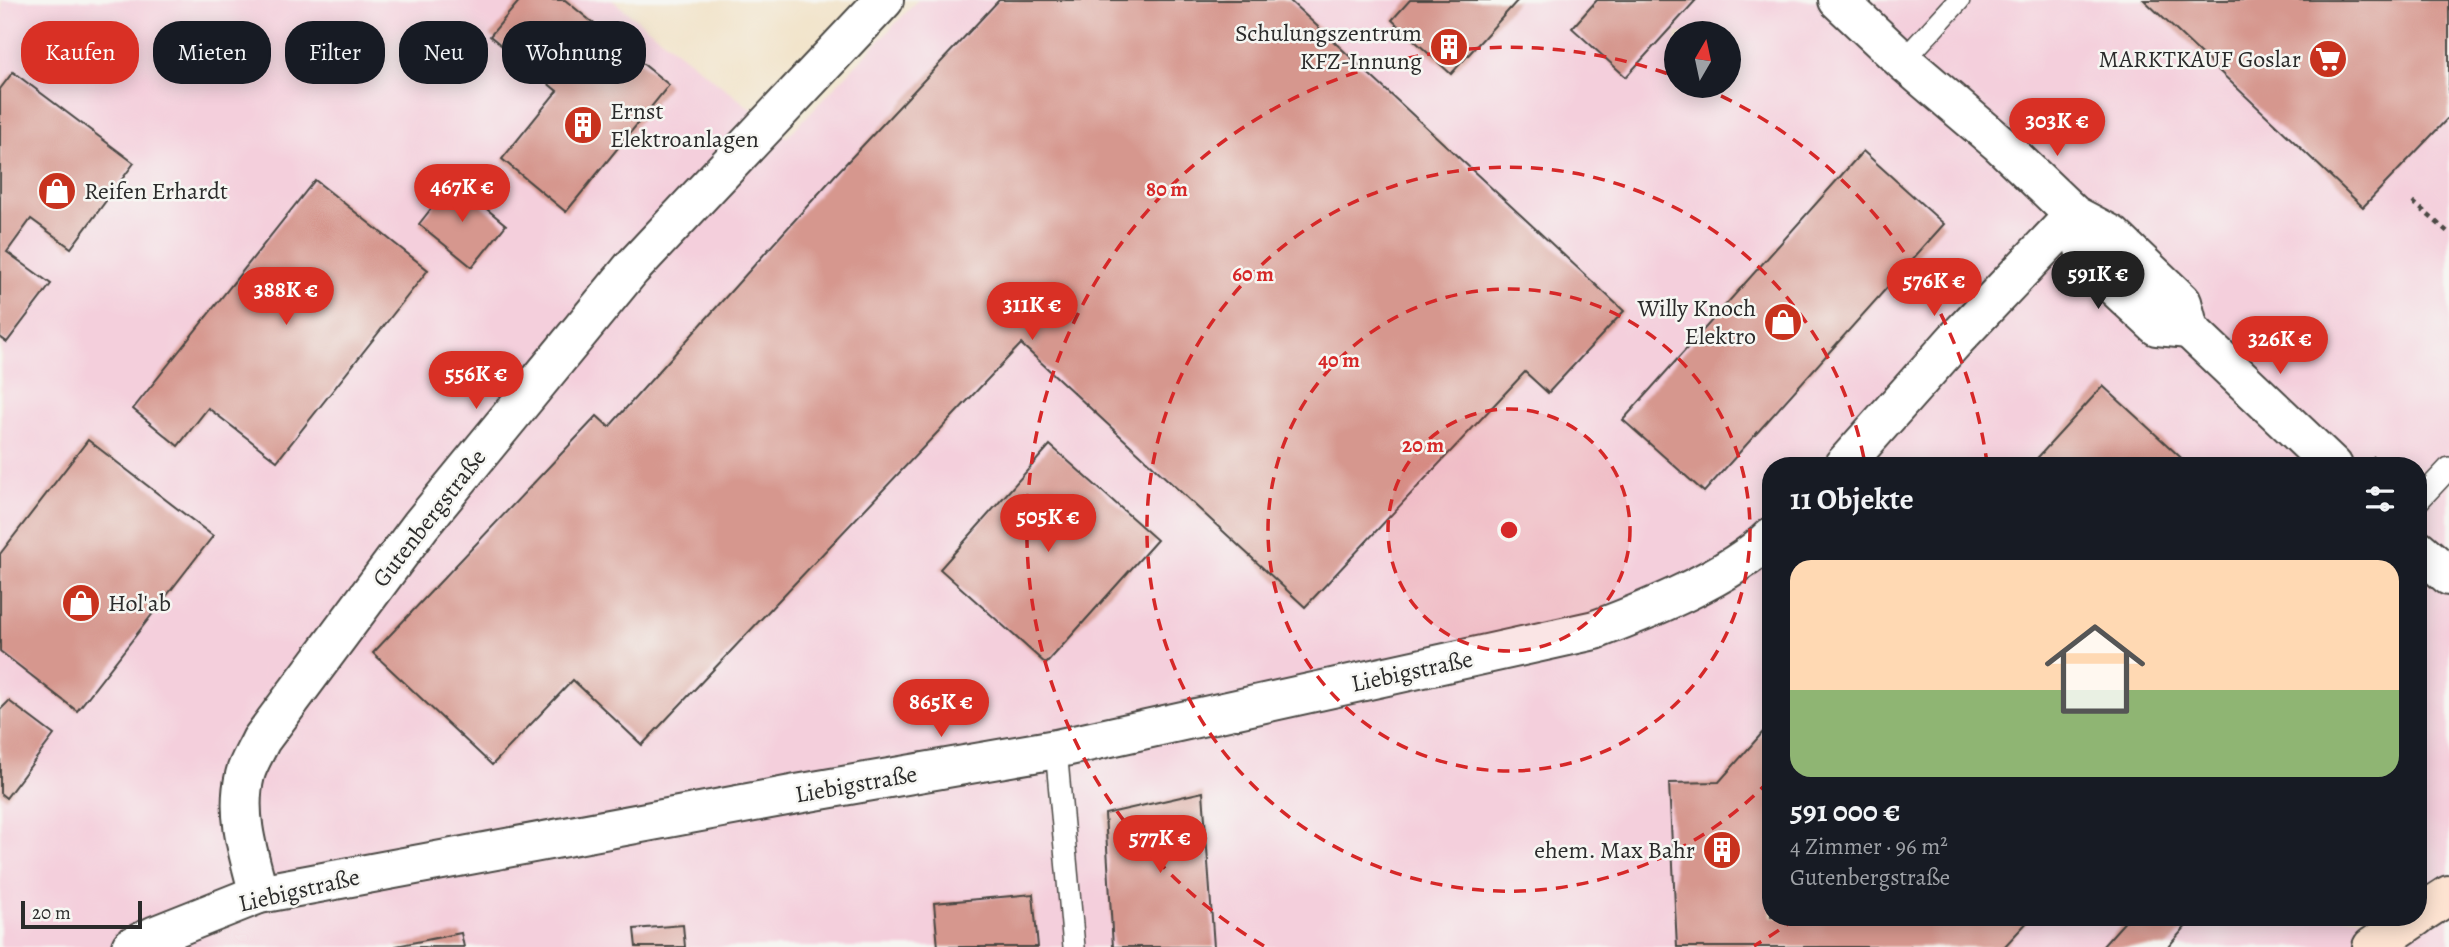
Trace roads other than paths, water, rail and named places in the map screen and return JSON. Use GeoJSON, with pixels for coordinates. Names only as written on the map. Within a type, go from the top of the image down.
{"type":"FeatureCollection","features":[{"type":"Feature","properties":{"kind":"main road"},"geometry":{"type":"LineString","coordinates":[[2427,909],[2449,895]]}},
{"type":"Feature","properties":{"kind":"main road"},"geometry":{"type":"LineString","coordinates":[[2372,947],[2402,926]]}},
{"type":"Feature","properties":{"kind":"street","name":"Gutenbergstraße"},"geometry":{"type":"LineString","coordinates":[[259,894],[245,842],[241,807],[245,774],[261,740],[421,525],[631,269],[884,0]]}},
{"type":"Feature","properties":{"kind":"street"},"geometry":{"type":"LineString","coordinates":[[1838,0],[1903,61],[1999,143],[2074,215],[2112,235],[2182,302],[2189,329],[2324,457]]}},
{"type":"Feature","properties":{"kind":"street"},"geometry":{"type":"LineString","coordinates":[[1851,457],[1956,339],[2074,215]]}},
{"type":"Feature","properties":{"kind":"street","name":"Liebigstraße"},"geometry":{"type":"LineString","coordinates":[[131,947],[156,934],[259,894],[1056,749],[1595,630],[1646,610],[1709,579],[1762,546]]}},
{"type":"Feature","properties":{"kind":"street"},"geometry":{"type":"LineString","coordinates":[[2427,557],[2449,576]]}},
{"type":"Feature","properties":{"kind":"lane"},"geometry":{"type":"LineString","coordinates":[[1903,61],[1959,0]]}},
{"type":"Feature","properties":{"kind":"lane"},"geometry":{"type":"LineString","coordinates":[[2427,491],[2449,468]]}},
{"type":"Feature","properties":{"kind":"lane"},"geometry":{"type":"LineString","coordinates":[[1056,749],[1074,947]]}},
{"type":"Feature","properties":{"kind":"place","name":"Schulungszentrum KFZ-Innung"},"geometry":{"type":"Point","coordinates":[1449,47]}},
{"type":"Feature","properties":{"kind":"place","name":"MARKTKAUF Goslar"},"geometry":{"type":"Point","coordinates":[2328,59]}},
{"type":"Feature","properties":{"kind":"place","name":"Ernst Elektroanlagen"},"geometry":{"type":"Point","coordinates":[583,125]}},
{"type":"Feature","properties":{"kind":"place","name":"Reifen Erhardt"},"geometry":{"type":"Point","coordinates":[57,191]}},
{"type":"Feature","properties":{"kind":"place","name":"Willy Knoch Elektro"},"geometry":{"type":"Point","coordinates":[1783,322]}},
{"type":"Feature","properties":{"kind":"place","name":"Hol'ab"},"geometry":{"type":"Point","coordinates":[81,603]}},
{"type":"Feature","properties":{"kind":"place","name":"ehem. Max Bahr"},"geometry":{"type":"Point","coordinates":[1722,850]}}]}
